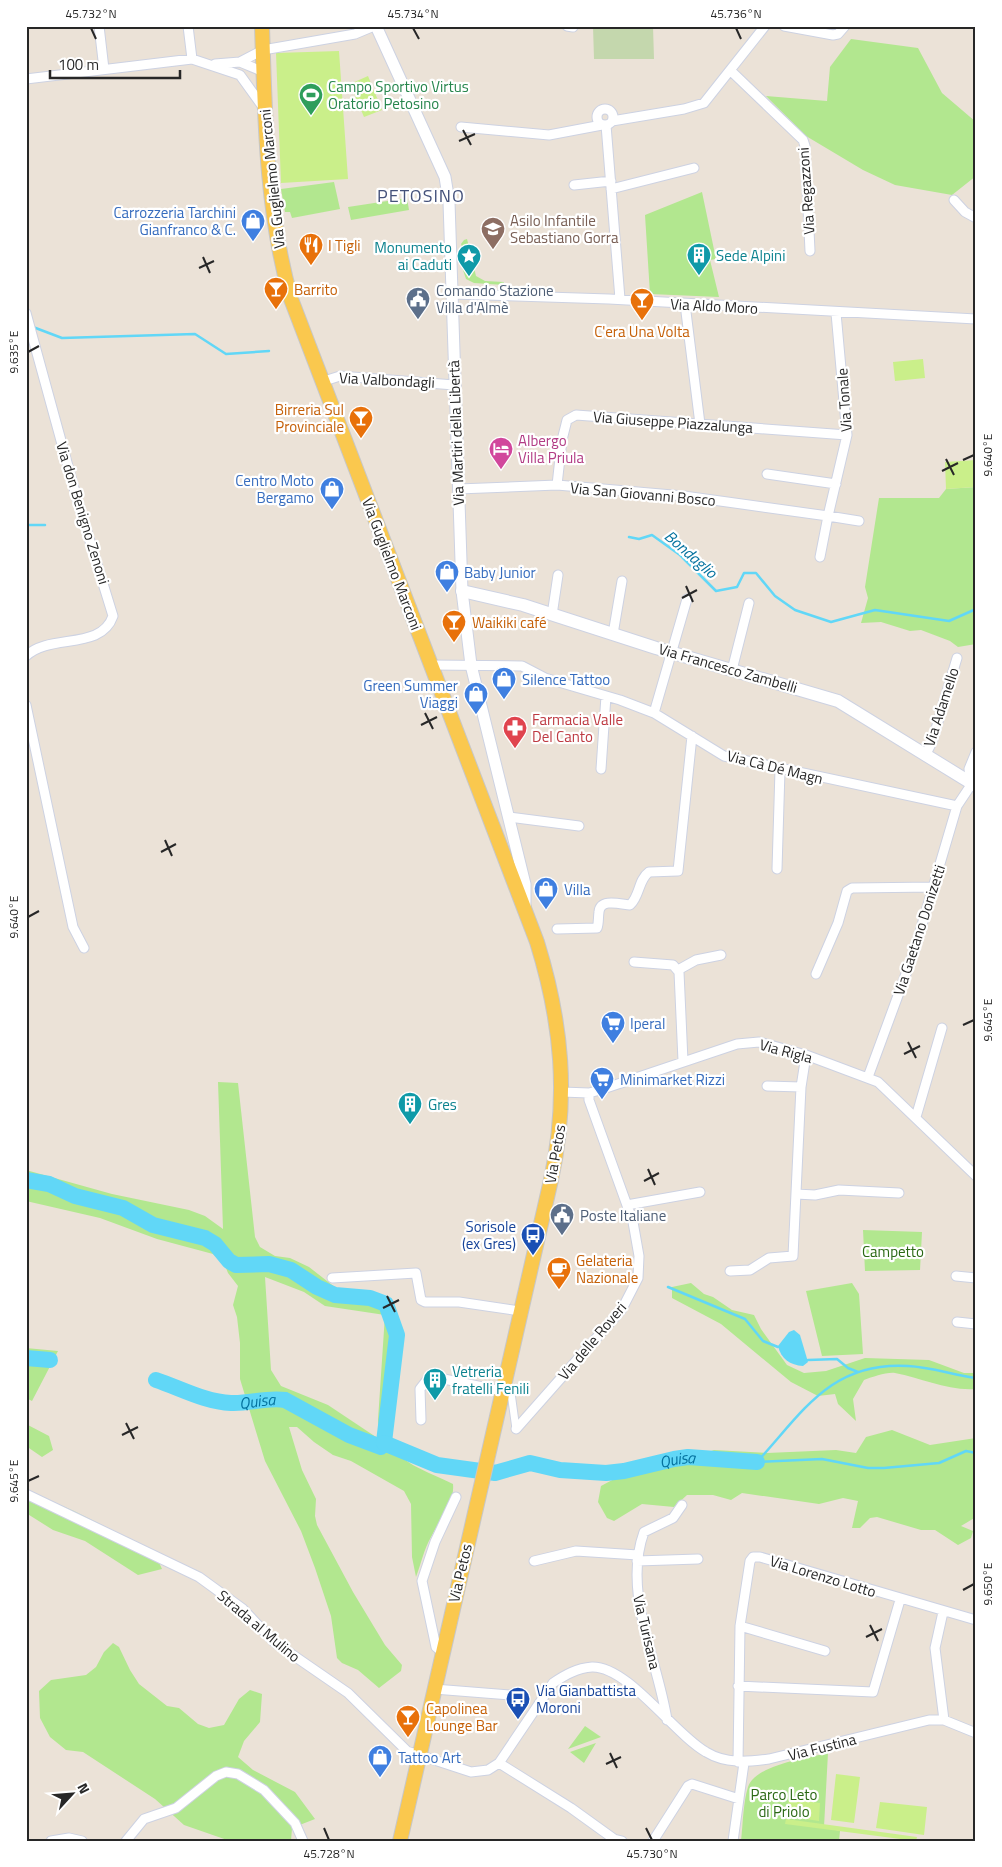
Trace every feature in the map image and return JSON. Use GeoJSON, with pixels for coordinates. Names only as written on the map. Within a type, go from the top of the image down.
{"type":"FeatureCollection","features":[{"type":"Feature","properties":{"kind":"main road","name":"Via Guglielmo Marconi"},"geometry":{"type":"LineString","coordinates":[[262,26],[265,109],[271,188],[280,258],[293,307],[525,910],[547,975],[557,1021],[562,1092]]}},
{"type":"Feature","properties":{"kind":"main road","name":"Via Francesco Zambelli"},"geometry":{"type":"LineString","coordinates":[[462,591],[552,614],[671,652],[838,701],[973,785]]}},
{"type":"Feature","properties":{"kind":"main road","name":"Via Petos"},"geometry":{"type":"LineString","coordinates":[[400,1841],[487,1454],[506,1392],[520,1311],[556,1155],[562,1092]]}},
{"type":"Feature","properties":{"kind":"street"},"geometry":{"type":"LineString","coordinates":[[99,26],[104,70]]}},
{"type":"Feature","properties":{"kind":"street"},"geometry":{"type":"LineString","coordinates":[[188,26],[192,59]]}},
{"type":"Feature","properties":{"kind":"street"},"geometry":{"type":"LineString","coordinates":[[213,64],[240,62],[263,50],[355,34],[375,26]]}},
{"type":"Feature","properties":{"kind":"street","name":"Via Martiri della Libertà"},"geometry":{"type":"LineString","coordinates":[[375,26],[445,178],[449,202],[462,591],[471,665],[526,884],[525,910]]}},
{"type":"Feature","properties":{"kind":"street"},"geometry":{"type":"LineString","coordinates":[[567,26],[573,27]]}},
{"type":"Feature","properties":{"kind":"street"},"geometry":{"type":"LineString","coordinates":[[462,127],[549,135],[638,116],[684,109],[704,103],[765,26]]}},
{"type":"Feature","properties":{"kind":"street"},"geometry":{"type":"LineString","coordinates":[[784,26],[833,35],[838,34],[845,26]]}},
{"type":"Feature","properties":{"kind":"street"},"geometry":{"type":"LineString","coordinates":[[26,79],[192,59],[213,64],[240,75],[264,72]]}},
{"type":"Feature","properties":{"kind":"street"},"geometry":{"type":"LineString","coordinates":[[240,62],[264,72]]}},
{"type":"Feature","properties":{"kind":"street","name":"Via Regazzoni"},"geometry":{"type":"LineString","coordinates":[[731,71],[803,140],[805,146],[810,251]]}},
{"type":"Feature","properties":{"kind":"street"},"geometry":{"type":"LineString","coordinates":[[240,75],[265,109]]}},
{"type":"Feature","properties":{"kind":"street"},"geometry":{"type":"LineString","coordinates":[[607,124],[597,119],[598,112],[603,109],[638,116]]}},
{"type":"Feature","properties":{"kind":"street"},"geometry":{"type":"LineString","coordinates":[[610,111],[613,116],[607,124],[620,299]]}},
{"type":"Feature","properties":{"kind":"street"},"geometry":{"type":"LineString","coordinates":[[574,185],[611,185],[694,168]]}},
{"type":"Feature","properties":{"kind":"street"},"geometry":{"type":"LineString","coordinates":[[954,200],[965,212],[976,218]]}},
{"type":"Feature","properties":{"kind":"street","name":"Via Aldo Moro"},"geometry":{"type":"LineString","coordinates":[[452,294],[620,299],[836,313],[976,319]]}},
{"type":"Feature","properties":{"kind":"street"},"geometry":{"type":"LineString","coordinates":[[685,304],[700,424]]}},
{"type":"Feature","properties":{"kind":"street","name":"Via don Benigno Zenoni"},"geometry":{"type":"LineString","coordinates":[[26,313],[77,499],[114,616],[111,624],[104,631],[95,635],[42,647],[26,656]]}},
{"type":"Feature","properties":{"kind":"street","name":"Via Tonale"},"geometry":{"type":"LineString","coordinates":[[828,516],[847,435],[836,313]]}},
{"type":"Feature","properties":{"kind":"street","name":"Via Valbondagli"},"geometry":{"type":"LineString","coordinates":[[321,382],[340,376],[454,385]]}},
{"type":"Feature","properties":{"kind":"street","name":"Via Giuseppe Piazzalunga"},"geometry":{"type":"LineString","coordinates":[[557,485],[562,440],[567,420],[576,415],[847,435]]}},
{"type":"Feature","properties":{"kind":"street"},"geometry":{"type":"LineString","coordinates":[[767,474],[836,484]]}},
{"type":"Feature","properties":{"kind":"street","name":"Via San Giovanni Bosco"},"geometry":{"type":"LineString","coordinates":[[458,489],[557,485],[684,496],[859,520]]}},
{"type":"Feature","properties":{"kind":"street"},"geometry":{"type":"LineString","coordinates":[[820,557],[828,516]]}},
{"type":"Feature","properties":{"kind":"street"},"geometry":{"type":"LineString","coordinates":[[552,614],[558,575]]}},
{"type":"Feature","properties":{"kind":"street"},"geometry":{"type":"LineString","coordinates":[[613,634],[622,581]]}},
{"type":"Feature","properties":{"kind":"street"},"geometry":{"type":"LineString","coordinates":[[654,713],[688,599]]}},
{"type":"Feature","properties":{"kind":"street"},"geometry":{"type":"LineString","coordinates":[[732,670],[749,603]]}},
{"type":"Feature","properties":{"kind":"street","name":"Via Adamello"},"geometry":{"type":"LineString","coordinates":[[925,756],[932,742],[957,658]]}},
{"type":"Feature","properties":{"kind":"street","name":"Via Cà Dé Magn"},"geometry":{"type":"LineString","coordinates":[[431,665],[522,666],[545,678],[606,696],[654,713],[724,756],[780,770],[957,806]]}},
{"type":"Feature","properties":{"kind":"street"},"geometry":{"type":"LineString","coordinates":[[601,769],[606,696]]}},
{"type":"Feature","properties":{"kind":"street"},"geometry":{"type":"LineString","coordinates":[[26,705],[73,927],[84,948]]}},
{"type":"Feature","properties":{"kind":"street"},"geometry":{"type":"LineString","coordinates":[[557,929],[597,928],[601,905],[606,903],[630,905],[634,901],[642,878],[649,872],[678,872],[692,736]]}},
{"type":"Feature","properties":{"kind":"street"},"geometry":{"type":"LineString","coordinates":[[973,785],[969,769],[976,752]]}},
{"type":"Feature","properties":{"kind":"street"},"geometry":{"type":"LineString","coordinates":[[777,869],[780,770]]}},
{"type":"Feature","properties":{"kind":"street","name":"Via Gaetano Donizetti"},"geometry":{"type":"LineString","coordinates":[[868,1077],[914,952],[957,806],[973,785]]}},
{"type":"Feature","properties":{"kind":"street"},"geometry":{"type":"LineString","coordinates":[[510,817],[578,826]]}},
{"type":"Feature","properties":{"kind":"street"},"geometry":{"type":"LineString","coordinates":[[509,868],[515,862],[517,849]]}},
{"type":"Feature","properties":{"kind":"street"},"geometry":{"type":"LineString","coordinates":[[816,974],[838,923],[847,891],[852,888],[934,887]]}},
{"type":"Feature","properties":{"kind":"street"},"geometry":{"type":"LineString","coordinates":[[678,970],[696,960],[721,955]]}},
{"type":"Feature","properties":{"kind":"street"},"geometry":{"type":"LineString","coordinates":[[634,962],[673,964],[678,970],[683,1061]]}},
{"type":"Feature","properties":{"kind":"street"},"geometry":{"type":"LineString","coordinates":[[916,1117],[942,1028]]}},
{"type":"Feature","properties":{"kind":"street","name":"Via Rigla"},"geometry":{"type":"LineString","coordinates":[[562,1092],[589,1093],[683,1061],[747,1042],[758,1042],[806,1055],[868,1077],[890,1091],[976,1176]]}},
{"type":"Feature","properties":{"kind":"street"},"geometry":{"type":"LineString","coordinates":[[730,1271],[750,1270],[769,1258],[793,1256],[801,1087],[806,1055]]}},
{"type":"Feature","properties":{"kind":"street"},"geometry":{"type":"LineString","coordinates":[[767,1086],[801,1087]]}},
{"type":"Feature","properties":{"kind":"street","name":"Via delle Roveri"},"geometry":{"type":"LineString","coordinates":[[516,1429],[622,1309],[638,1278],[638,1239],[589,1100],[589,1093]]}},
{"type":"Feature","properties":{"kind":"street"},"geometry":{"type":"LineString","coordinates":[[796,1194],[815,1195],[839,1190],[899,1193]]}},
{"type":"Feature","properties":{"kind":"street"},"geometry":{"type":"LineString","coordinates":[[627,1205],[700,1192]]}},
{"type":"Feature","properties":{"kind":"street"},"geometry":{"type":"LineString","coordinates":[[332,1278],[416,1273],[419,1295],[421,1300],[425,1302],[445,1300],[520,1311]]}},
{"type":"Feature","properties":{"kind":"street"},"geometry":{"type":"LineString","coordinates":[[956,1276],[976,1278]]}},
{"type":"Feature","properties":{"kind":"street"},"geometry":{"type":"LineString","coordinates":[[957,1322],[976,1324]]}},
{"type":"Feature","properties":{"kind":"street"},"geometry":{"type":"LineString","coordinates":[[420,1420],[420,1389],[427,1380],[444,1379],[506,1392]]}},
{"type":"Feature","properties":{"kind":"street","name":"Via delle Roveri"},"geometry":{"type":"LineString","coordinates":[[506,1392],[516,1429]]}},
{"type":"Feature","properties":{"kind":"street","name":"Strada al Mulino"},"geometry":{"type":"LineString","coordinates":[[26,1494],[199,1577],[242,1608],[274,1642],[348,1693],[407,1751],[420,1755]]}},
{"type":"Feature","properties":{"kind":"street"},"geometry":{"type":"LineString","coordinates":[[442,1652],[436,1647],[422,1581],[435,1542],[456,1497]]}},
{"type":"Feature","properties":{"kind":"street","name":"Via Turisana"},"geometry":{"type":"LineString","coordinates":[[667,1720],[638,1594],[638,1558],[644,1532],[673,1518],[682,1505]]}},
{"type":"Feature","properties":{"kind":"street"},"geometry":{"type":"LineString","coordinates":[[534,1561],[576,1551],[638,1558],[698,1559]]}},
{"type":"Feature","properties":{"kind":"street","name":"Via Lorenzo Lotto"},"geometry":{"type":"LineString","coordinates":[[741,1762],[738,1686],[740,1626],[750,1561],[753,1557],[760,1557],[900,1600],[976,1620]]}},
{"type":"Feature","properties":{"kind":"street"},"geometry":{"type":"LineString","coordinates":[[738,1686],[873,1692],[900,1600]]}},
{"type":"Feature","properties":{"kind":"street"},"geometry":{"type":"LineString","coordinates":[[943,1612],[935,1648],[944,1720]]}},
{"type":"Feature","properties":{"kind":"street"},"geometry":{"type":"LineString","coordinates":[[740,1626],[825,1651]]}},
{"type":"Feature","properties":{"kind":"street"},"geometry":{"type":"LineString","coordinates":[[420,1755],[471,1772],[488,1770],[499,1763],[554,1682],[579,1669],[601,1668],[620,1676],[667,1720],[706,1752],[724,1760],[741,1762],[739,1799],[733,1841]]}},
{"type":"Feature","properties":{"kind":"street"},"geometry":{"type":"LineString","coordinates":[[434,1689],[511,1694]]}},
{"type":"Feature","properties":{"kind":"street","name":"Via Fustina"},"geometry":{"type":"LineString","coordinates":[[741,1762],[769,1760],[915,1722],[944,1720],[976,1733]]}},
{"type":"Feature","properties":{"kind":"street"},"geometry":{"type":"LineString","coordinates":[[499,1763],[618,1840]]}},
{"type":"Feature","properties":{"kind":"street"},"geometry":{"type":"LineString","coordinates":[[126,1841],[144,1819],[176,1808],[216,1776],[226,1772],[238,1774],[264,1790],[295,1822],[303,1841]]}},
{"type":"Feature","properties":{"kind":"street"},"geometry":{"type":"LineString","coordinates":[[653,1841],[688,1786],[692,1784],[739,1799]]}},
{"type":"Feature","properties":{"kind":"street"},"geometry":{"type":"LineString","coordinates":[[51,1841],[69,1838],[82,1841]]}},
{"type":"Feature","properties":{"kind":"green space"},"geometry":{"type":"Polygon","coordinates":[[[593,26],[653,26],[654,59],[594,59],[593,26]]]}},
{"type":"Feature","properties":{"kind":"green space"},"geometry":{"type":"Polygon","coordinates":[[[851,39],[918,48],[942,93],[976,122],[976,176],[952,195],[895,185],[863,170],[806,136],[766,96],[827,101],[830,67],[851,39]]]}},
{"type":"Feature","properties":{"kind":"green space","name":"Campo Sportivo Virtus Oratorio Petosino"},"geometry":{"type":"Polygon","coordinates":[[[339,51],[348,179],[281,183],[276,53],[339,51]]]}},
{"type":"Feature","properties":{"kind":"green space"},"geometry":{"type":"Polygon","coordinates":[[[368,76],[382,110],[364,117],[350,84],[368,76]]]}},
{"type":"Feature","properties":{"kind":"green space"},"geometry":{"type":"Polygon","coordinates":[[[334,182],[340,209],[292,218],[290,212],[285,212],[281,189],[334,182]]]}},
{"type":"Feature","properties":{"kind":"green space"},"geometry":{"type":"Polygon","coordinates":[[[702,192],[716,259],[710,260],[719,297],[650,294],[645,215],[702,192]]]}},
{"type":"Feature","properties":{"kind":"green space"},"geometry":{"type":"Polygon","coordinates":[[[407,198],[409,210],[351,220],[348,207],[407,198]]]}},
{"type":"Feature","properties":{"kind":"green space"},"geometry":{"type":"Polygon","coordinates":[[[467,239],[476,276],[485,281],[504,282],[504,285],[474,283],[466,279],[462,267],[464,264],[462,255],[464,252],[461,244],[467,239]]]}},
{"type":"Feature","properties":{"kind":"green space"},"geometry":{"type":"Polygon","coordinates":[[[923,359],[925,378],[895,381],[893,362],[923,359]]]}},
{"type":"Feature","properties":{"kind":"green space"},"geometry":{"type":"Polygon","coordinates":[[[976,460],[976,487],[946,489],[945,462],[976,460]]]}},
{"type":"Feature","properties":{"kind":"green space"},"geometry":{"type":"Polygon","coordinates":[[[976,487],[976,644],[958,647],[950,641],[921,630],[910,631],[881,622],[861,623],[868,598],[865,587],[879,498],[939,498],[946,489],[976,487]]]}},
{"type":"Feature","properties":{"kind":"green space"},"geometry":{"type":"Polygon","coordinates":[[[218,1082],[238,1083],[255,1237],[260,1247],[275,1256],[290,1258],[309,1267],[345,1295],[382,1300],[396,1308],[398,1343],[385,1435],[396,1452],[404,1459],[453,1484],[452,1498],[424,1552],[416,1577],[412,1557],[411,1504],[404,1491],[351,1461],[333,1455],[297,1427],[289,1427],[302,1470],[316,1499],[315,1516],[317,1525],[353,1592],[385,1645],[402,1665],[401,1671],[379,1688],[358,1670],[342,1663],[337,1658],[331,1616],[315,1568],[301,1531],[265,1461],[240,1379],[240,1343],[237,1317],[233,1305],[238,1286],[228,1273],[224,1263],[213,1254],[157,1239],[100,1218],[26,1201],[26,1170],[112,1194],[189,1210],[205,1216],[223,1229],[218,1082]],[[265,1277],[271,1370],[281,1386],[328,1405],[379,1439],[378,1420],[385,1315],[325,1306],[304,1292],[265,1277]]]}},
{"type":"Feature","properties":{"kind":"green space","name":"Campetto"},"geometry":{"type":"Polygon","coordinates":[[[863,1230],[922,1232],[920,1270],[865,1271],[863,1230]]]}},
{"type":"Feature","properties":{"kind":"green space"},"geometry":{"type":"Polygon","coordinates":[[[691,1283],[704,1294],[713,1297],[732,1310],[754,1315],[761,1329],[787,1365],[804,1373],[826,1371],[865,1358],[929,1360],[964,1373],[976,1373],[976,1389],[955,1388],[895,1373],[879,1375],[864,1380],[853,1399],[856,1421],[838,1404],[835,1394],[818,1396],[791,1382],[721,1324],[672,1298],[672,1287],[691,1283]]]}},
{"type":"Feature","properties":{"kind":"green space"},"geometry":{"type":"Polygon","coordinates":[[[852,1283],[859,1294],[863,1354],[822,1356],[806,1291],[852,1283]]]}},
{"type":"Feature","properties":{"kind":"green space"},"geometry":{"type":"Polygon","coordinates":[[[26,1348],[58,1351],[32,1401],[26,1398],[26,1348]]]}},
{"type":"Feature","properties":{"kind":"green space"},"geometry":{"type":"Polygon","coordinates":[[[26,1424],[49,1436],[53,1450],[42,1457],[26,1446],[26,1424]]]}},
{"type":"Feature","properties":{"kind":"green space"},"geometry":{"type":"Polygon","coordinates":[[[892,1430],[930,1445],[976,1438],[976,1517],[961,1526],[973,1531],[971,1538],[958,1545],[935,1530],[921,1530],[877,1517],[870,1518],[860,1528],[852,1528],[858,1501],[843,1498],[819,1504],[742,1493],[731,1500],[713,1495],[687,1495],[674,1507],[642,1504],[614,1521],[607,1518],[598,1502],[601,1486],[629,1471],[663,1468],[714,1450],[767,1453],[836,1450],[856,1453],[866,1437],[892,1430]]]}},
{"type":"Feature","properties":{"kind":"green space"},"geometry":{"type":"Polygon","coordinates":[[[26,1490],[74,1511],[148,1548],[156,1556],[162,1569],[138,1575],[85,1541],[53,1530],[26,1513],[26,1490]]]}},
{"type":"Feature","properties":{"kind":"green space"},"geometry":{"type":"Polygon","coordinates":[[[113,1643],[119,1647],[139,1684],[167,1706],[179,1708],[198,1724],[209,1728],[224,1725],[239,1699],[250,1690],[262,1694],[260,1722],[244,1741],[238,1757],[253,1770],[295,1792],[315,1819],[292,1828],[291,1841],[230,1841],[184,1825],[155,1799],[83,1752],[66,1750],[50,1737],[40,1718],[39,1691],[51,1680],[86,1675],[96,1667],[104,1652],[113,1643]]]}},
{"type":"Feature","properties":{"kind":"green space"},"geometry":{"type":"Polygon","coordinates":[[[585,1726],[601,1737],[568,1749],[585,1726]]]}},
{"type":"Feature","properties":{"kind":"green space"},"geometry":{"type":"Polygon","coordinates":[[[596,1743],[584,1763],[570,1752],[596,1743]]]}},
{"type":"Feature","properties":{"kind":"green space","name":"Parco Leto di Priolo"},"geometry":{"type":"Polygon","coordinates":[[[828,1753],[824,1827],[840,1831],[839,1841],[741,1841],[745,1800],[748,1787],[753,1779],[771,1768],[795,1760],[828,1753]]]}},
{"type":"Feature","properties":{"kind":"green space"},"geometry":{"type":"Polygon","coordinates":[[[836,1774],[860,1777],[854,1823],[831,1820],[836,1774]]]}},
{"type":"Feature","properties":{"kind":"green space"},"geometry":{"type":"Polygon","coordinates":[[[789,1799],[820,1803],[819,1821],[786,1816],[789,1799]]]}},
{"type":"Feature","properties":{"kind":"green space"},"geometry":{"type":"Polygon","coordinates":[[[880,1802],[927,1807],[924,1835],[876,1828],[880,1802]]]}},
{"type":"Feature","properties":{"kind":"green space"},"geometry":{"type":"Polygon","coordinates":[[[786,1819],[917,1837],[916,1841],[785,1824],[786,1819]]]}},
{"type":"Feature","properties":{"kind":"water"},"geometry":{"type":"Polygon","coordinates":[[[794,1330],[800,1335],[808,1362],[803,1366],[794,1364],[784,1358],[778,1346],[789,1332],[794,1330]]]}},
{"type":"Feature","properties":{"kind":"waterway"},"geometry":{"type":"LineString","coordinates":[[33,327],[62,338],[195,334],[226,354],[269,351]]}},
{"type":"Feature","properties":{"kind":"waterway"},"geometry":{"type":"LineString","coordinates":[[26,525],[45,525]]}},
{"type":"Feature","properties":{"kind":"waterway","name":"Bondaglio"},"geometry":{"type":"LineString","coordinates":[[629,537],[639,539],[652,535],[680,555],[716,591],[737,587],[744,573],[756,573],[775,596],[795,610],[831,622],[875,610],[949,621],[976,609]]}},
{"type":"Feature","properties":{"kind":"waterway"},"geometry":{"type":"LineString","coordinates":[[26,1180],[49,1184],[75,1196],[123,1208],[153,1225],[205,1238],[215,1244],[229,1261],[236,1265],[269,1264],[291,1270],[317,1287],[335,1295],[370,1298],[386,1304],[397,1335],[384,1442]]}},
{"type":"Feature","properties":{"kind":"waterway"},"geometry":{"type":"LineString","coordinates":[[668,1287],[745,1319],[763,1341],[778,1347]]}},
{"type":"Feature","properties":{"kind":"waterway","name":"Quisa"},"geometry":{"type":"LineString","coordinates":[[26,1358],[50,1360]]}},
{"type":"Feature","properties":{"kind":"waterway"},"geometry":{"type":"LineString","coordinates":[[808,1360],[837,1359],[848,1368],[858,1372]]}},
{"type":"Feature","properties":{"kind":"waterway"},"geometry":{"type":"LineString","coordinates":[[757,1462],[789,1425],[821,1393],[839,1381],[858,1372],[881,1367],[908,1366],[976,1378]]}},
{"type":"Feature","properties":{"kind":"waterway","name":"Quisa"},"geometry":{"type":"LineString","coordinates":[[156,1380],[221,1402],[238,1403],[272,1399],[285,1400],[349,1435],[381,1447]]}},
{"type":"Feature","properties":{"kind":"waterway","name":"Quisa"},"geometry":{"type":"LineString","coordinates":[[384,1443],[437,1465],[495,1473],[530,1463],[560,1470],[606,1473],[688,1457],[757,1462]]}},
{"type":"Feature","properties":{"kind":"waterway","name":"Quisa"},"geometry":{"type":"LineString","coordinates":[[758,1462],[822,1459],[868,1468],[884,1468],[939,1463],[966,1451],[976,1453]]}},
{"type":"Feature","properties":{"kind":"place","name":"Campo Sportivo Virtus Oratorio Petosino"},"geometry":{"type":"Point","coordinates":[311,116]}},
{"type":"Feature","properties":{"kind":"place","name":"Carrozzeria Tarchini Gianfranco & C."},"geometry":{"type":"Point","coordinates":[253,242]}},
{"type":"Feature","properties":{"kind":"place","name":"Asilo Infantile Sebastiano Gorra"},"geometry":{"type":"Point","coordinates":[493,250]}},
{"type":"Feature","properties":{"kind":"place","name":"I Tigli"},"geometry":{"type":"Point","coordinates":[311,266]}},
{"type":"Feature","properties":{"kind":"place","name":"Sede Alpini"},"geometry":{"type":"Point","coordinates":[699,276]}},
{"type":"Feature","properties":{"kind":"place","name":"Monumento ai Caduti"},"geometry":{"type":"Point","coordinates":[469,277]}},
{"type":"Feature","properties":{"kind":"place","name":"Barrito"},"geometry":{"type":"Point","coordinates":[276,310]}},
{"type":"Feature","properties":{"kind":"place","name":"Comando Stazione Villa d'Almè"},"geometry":{"type":"Point","coordinates":[418,320]}},
{"type":"Feature","properties":{"kind":"place","name":"C'era Una Volta"},"geometry":{"type":"Point","coordinates":[642,321]}},
{"type":"Feature","properties":{"kind":"place","name":"Birreria Sul Provinciale"},"geometry":{"type":"Point","coordinates":[361,439]}},
{"type":"Feature","properties":{"kind":"place","name":"Albergo Villa Priula"},"geometry":{"type":"Point","coordinates":[501,470]}},
{"type":"Feature","properties":{"kind":"place","name":"Centro Moto Bergamo"},"geometry":{"type":"Point","coordinates":[332,510]}},
{"type":"Feature","properties":{"kind":"place","name":"Baby Junior"},"geometry":{"type":"Point","coordinates":[447,593]}},
{"type":"Feature","properties":{"kind":"place","name":"Waikiki café"},"geometry":{"type":"Point","coordinates":[454,643]}},
{"type":"Feature","properties":{"kind":"place","name":"Silence Tattoo"},"geometry":{"type":"Point","coordinates":[504,700]}},
{"type":"Feature","properties":{"kind":"place","name":"Green Summer Viaggi"},"geometry":{"type":"Point","coordinates":[476,715]}},
{"type":"Feature","properties":{"kind":"place","name":"Farmacia Valle Del Canto"},"geometry":{"type":"Point","coordinates":[515,749]}},
{"type":"Feature","properties":{"kind":"place","name":"Villa"},"geometry":{"type":"Point","coordinates":[546,910]}},
{"type":"Feature","properties":{"kind":"place","name":"Iperal"},"geometry":{"type":"Point","coordinates":[613,1044]}},
{"type":"Feature","properties":{"kind":"place","name":"Minimarket Rizzi"},"geometry":{"type":"Point","coordinates":[602,1100]}},
{"type":"Feature","properties":{"kind":"place","name":"Gres"},"geometry":{"type":"Point","coordinates":[410,1125]}},
{"type":"Feature","properties":{"kind":"place","name":"Poste Italiane"},"geometry":{"type":"Point","coordinates":[562,1236]}},
{"type":"Feature","properties":{"kind":"place","name":"Sorisole (ex Gres)"},"geometry":{"type":"Point","coordinates":[533,1256]}},
{"type":"Feature","properties":{"kind":"place","name":"Gelateria Nazionale"},"geometry":{"type":"Point","coordinates":[559,1290]}},
{"type":"Feature","properties":{"kind":"place","name":"Vetreria fratelli Fenili"},"geometry":{"type":"Point","coordinates":[435,1401]}},
{"type":"Feature","properties":{"kind":"place","name":"Via Gianbattista Moroni"},"geometry":{"type":"Point","coordinates":[518,1720]}},
{"type":"Feature","properties":{"kind":"place","name":"Capolinea Lounge Bar"},"geometry":{"type":"Point","coordinates":[408,1738]}},
{"type":"Feature","properties":{"kind":"place","name":"Tattoo Art"},"geometry":{"type":"Point","coordinates":[380,1778]}},
{"type":"Feature","properties":{"kind":"district","name":"PETOSINO"},"geometry":{"type":"Point","coordinates":[421,195]}}]}
